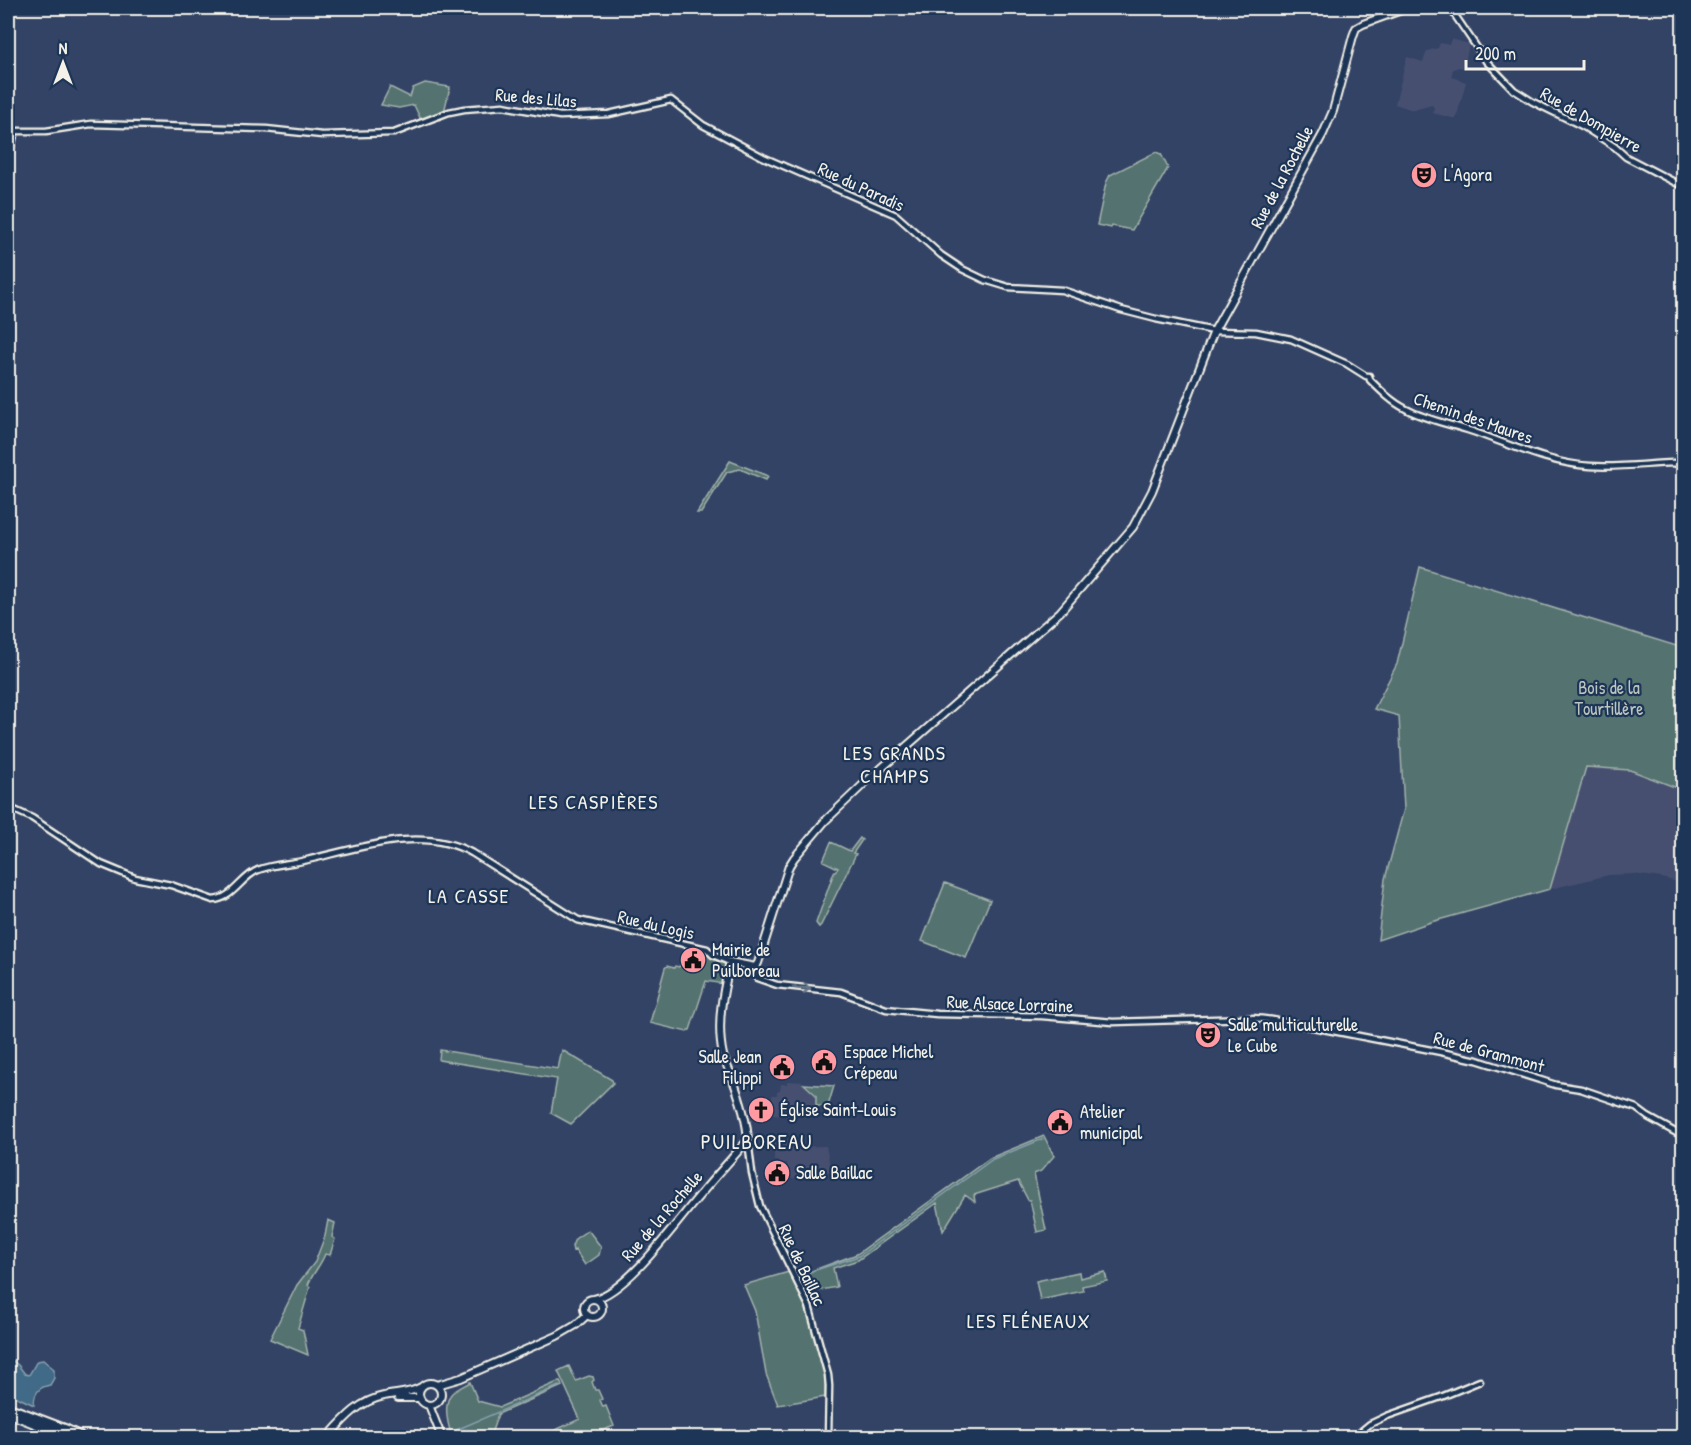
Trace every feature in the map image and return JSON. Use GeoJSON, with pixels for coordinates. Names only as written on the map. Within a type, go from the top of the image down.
{"type":"FeatureCollection","features":[{"type":"Feature","properties":{"kind":"highway"},"geometry":{"type":"LineString","coordinates":[[8,1407],[84,1437]]}},
{"type":"Feature","properties":{"kind":"highway"},"geometry":{"type":"LineString","coordinates":[[8,1413],[70,1437]]}},
{"type":"Feature","properties":{"kind":"main road","name":"Rue de la Rochelle"},"geometry":{"type":"LineString","coordinates":[[755,967],[789,866],[819,828],[868,780],[1060,612],[1133,527],[1152,490],[1214,331],[1323,134],[1333,111],[1356,28],[1407,8]]}},
{"type":"Feature","properties":{"kind":"main road"},"geometry":{"type":"LineString","coordinates":[[748,1140],[748,1131],[739,1099],[723,1052],[720,1019],[730,962],[755,967]]}},
{"type":"Feature","properties":{"kind":"main road","name":"Rue de la Rochelle"},"geometry":{"type":"LineString","coordinates":[[594,1299],[604,1296],[641,1265],[748,1140]]}},
{"type":"Feature","properties":{"kind":"main road","name":"Rue de la Rochelle"},"geometry":{"type":"LineString","coordinates":[[601,1304],[604,1296]]}},
{"type":"Feature","properties":{"kind":"main road"},"geometry":{"type":"LineString","coordinates":[[421,1387],[420,1398],[424,1403],[433,1404],[440,1400],[446,1388],[462,1378],[557,1336],[579,1316],[586,1313],[594,1317],[598,1315],[601,1311],[601,1304],[598,1300],[586,1302],[586,1313]]}},
{"type":"Feature","properties":{"kind":"main road"},"geometry":{"type":"LineString","coordinates":[[328,1437],[363,1403],[381,1396],[410,1393],[427,1383],[437,1385],[462,1378]]}},
{"type":"Feature","properties":{"kind":"main road"},"geometry":{"type":"LineString","coordinates":[[437,1385],[442,1394]]}},
{"type":"Feature","properties":{"kind":"main road"},"geometry":{"type":"LineString","coordinates":[[328,1437],[357,1412],[373,1403],[391,1398],[420,1398]]}},
{"type":"Feature","properties":{"kind":"main road"},"geometry":{"type":"LineString","coordinates":[[433,1404],[442,1437]]}},
{"type":"Feature","properties":{"kind":"street","name":"Rue de Dompierre"},"geometry":{"type":"LineString","coordinates":[[1450,9],[1486,61],[1514,90],[1584,127],[1626,157],[1683,187]]}},
{"type":"Feature","properties":{"kind":"street","name":"Rue du Paradis"},"geometry":{"type":"LineString","coordinates":[[671,100],[703,125],[763,157],[896,215],[941,255],[985,280],[1008,287],[1062,290],[1148,317],[1214,331]]}},
{"type":"Feature","properties":{"kind":"street","name":"Rue des Lilas"},"geometry":{"type":"LineString","coordinates":[[8,161],[15,131],[46,131],[91,124],[266,129],[322,135],[365,134],[401,132],[449,112],[464,109],[503,106],[560,116],[609,114],[671,100]]}},
{"type":"Feature","properties":{"kind":"street","name":"Chemin des Maures"},"geometry":{"type":"LineString","coordinates":[[1214,331],[1256,332],[1291,339],[1369,376],[1377,387],[1404,409],[1570,464],[1588,466],[1673,463],[1683,465]]}},
{"type":"Feature","properties":{"kind":"street","name":"Rue du Logis"},"geometry":{"type":"LineString","coordinates":[[8,807],[32,818],[100,864],[135,878],[171,885],[213,900],[220,900],[249,875],[266,867],[307,860],[363,845],[436,840],[464,848],[574,918],[706,949],[713,955],[730,962]]}},
{"type":"Feature","properties":{"kind":"street","name":"Rue Alsace Lorraine"},"geometry":{"type":"LineString","coordinates":[[755,967],[755,976],[760,980],[777,985],[841,992],[886,1009],[937,1014],[1042,1016],[1113,1022],[1250,1017],[1278,1022]]}},
{"type":"Feature","properties":{"kind":"street","name":"Rue de Grammont"},"geometry":{"type":"LineString","coordinates":[[1278,1022],[1441,1052],[1477,1060],[1556,1085],[1581,1089],[1636,1108],[1683,1137]]}},
{"type":"Feature","properties":{"kind":"street","name":"Rue de Baillac"},"geometry":{"type":"LineString","coordinates":[[748,1140],[754,1186],[764,1215],[796,1277],[813,1318],[828,1375],[828,1437]]}},
{"type":"Feature","properties":{"kind":"street"},"geometry":{"type":"LineString","coordinates":[[738,1151],[750,1155]]}},
{"type":"Feature","properties":{"kind":"street"},"geometry":{"type":"LineString","coordinates":[[1353,1437],[1387,1416],[1480,1381]]}},
{"type":"Feature","properties":{"kind":"shaded area"},"geometry":{"type":"Polygon","coordinates":[[[1451,39],[1469,44],[1464,68],[1453,69],[1451,77],[1466,82],[1456,119],[1433,113],[1432,105],[1413,110],[1395,104],[1407,57],[1423,62],[1427,51],[1438,48],[1440,43],[1449,45],[1451,39]]]}},
{"type":"Feature","properties":{"kind":"shaded area"},"geometry":{"type":"Polygon","coordinates":[[[1586,767],[1630,770],[1680,789],[1684,815],[1684,880],[1682,883],[1633,874],[1609,875],[1550,889],[1586,767]]]}},
{"type":"Feature","properties":{"kind":"shaded area"},"geometry":{"type":"Polygon","coordinates":[[[787,1081],[804,1082],[804,1085],[816,1095],[816,1106],[805,1107],[805,1117],[773,1115],[772,1095],[777,1095],[781,1084],[787,1084],[787,1081]]]}},
{"type":"Feature","properties":{"kind":"shaded area"},"geometry":{"type":"Polygon","coordinates":[[[775,1137],[788,1139],[789,1147],[826,1146],[831,1171],[791,1179],[787,1163],[779,1164],[779,1161],[774,1161],[774,1152],[778,1151],[778,1147],[772,1147],[772,1139],[775,1137]]]}},
{"type":"Feature","properties":{"kind":"shaded area"},"geometry":{"type":"Polygon","coordinates":[[[8,1357],[25,1374],[29,1375],[37,1361],[43,1360],[54,1369],[54,1378],[50,1385],[42,1387],[38,1392],[34,1405],[8,1393],[8,1357]]]}},
{"type":"Feature","properties":{"kind":"green space"},"geometry":{"type":"Polygon","coordinates":[[[425,83],[450,87],[444,112],[421,120],[414,105],[399,108],[381,105],[390,87],[410,97],[413,88],[425,83]]]}},
{"type":"Feature","properties":{"kind":"green space"},"geometry":{"type":"Polygon","coordinates":[[[1156,152],[1161,154],[1168,168],[1132,230],[1097,225],[1106,183],[1110,175],[1156,152]]]}},
{"type":"Feature","properties":{"kind":"green space"},"geometry":{"type":"Polygon","coordinates":[[[730,461],[768,476],[766,480],[740,469],[727,472],[701,513],[697,513],[730,461]]]}},
{"type":"Feature","properties":{"kind":"green space","name":"Bois de la Tourtillère"},"geometry":{"type":"Polygon","coordinates":[[[1420,567],[1683,648],[1683,815],[1680,789],[1630,770],[1586,767],[1550,889],[1431,922],[1378,940],[1385,879],[1404,809],[1399,716],[1374,709],[1397,664],[1420,567]]]}},
{"type":"Feature","properties":{"kind":"green space"},"geometry":{"type":"Polygon","coordinates":[[[860,838],[862,840],[853,853],[856,854],[819,927],[816,923],[834,872],[838,868],[823,861],[831,842],[850,851],[860,838]]]}},
{"type":"Feature","properties":{"kind":"green space"},"geometry":{"type":"Polygon","coordinates":[[[945,883],[990,900],[966,958],[922,941],[945,883]]]}},
{"type":"Feature","properties":{"kind":"green space"},"geometry":{"type":"Polygon","coordinates":[[[703,953],[719,958],[727,965],[723,984],[706,981],[690,1030],[687,1032],[650,1023],[665,968],[667,966],[679,967],[684,958],[690,960],[686,969],[695,969],[699,956],[702,957],[703,953]]]}},
{"type":"Feature","properties":{"kind":"green space"},"geometry":{"type":"Polygon","coordinates":[[[440,1050],[558,1069],[562,1050],[612,1080],[613,1083],[571,1124],[551,1113],[557,1079],[439,1060],[440,1050]]]}},
{"type":"Feature","properties":{"kind":"green space"},"geometry":{"type":"Polygon","coordinates":[[[804,1084],[834,1086],[828,1106],[816,1106],[816,1095],[804,1084]]]}},
{"type":"Feature","properties":{"kind":"green space"},"geometry":{"type":"Polygon","coordinates":[[[1044,1136],[1054,1156],[1041,1171],[1034,1174],[1046,1230],[1037,1232],[1030,1200],[1018,1181],[974,1195],[975,1202],[965,1195],[943,1231],[937,1203],[858,1260],[833,1268],[837,1287],[806,1293],[798,1276],[857,1254],[990,1158],[1044,1136]]]}},
{"type":"Feature","properties":{"kind":"green space"},"geometry":{"type":"Polygon","coordinates":[[[328,1220],[335,1223],[332,1237],[335,1239],[330,1255],[325,1254],[308,1285],[310,1287],[298,1328],[303,1330],[308,1355],[270,1339],[297,1285],[315,1262],[325,1236],[328,1220]]]}},
{"type":"Feature","properties":{"kind":"green space"},"geometry":{"type":"Polygon","coordinates":[[[588,1230],[601,1247],[599,1255],[585,1265],[575,1250],[573,1251],[572,1246],[575,1239],[588,1230]]]}},
{"type":"Feature","properties":{"kind":"green space"},"geometry":{"type":"Polygon","coordinates":[[[789,1272],[808,1308],[825,1376],[825,1397],[778,1405],[766,1374],[755,1311],[744,1285],[789,1272]]]}},
{"type":"Feature","properties":{"kind":"green space"},"geometry":{"type":"Polygon","coordinates":[[[1079,1272],[1080,1278],[1105,1272],[1107,1281],[1082,1286],[1083,1291],[1040,1300],[1036,1281],[1079,1272]]]}},
{"type":"Feature","properties":{"kind":"green space"},"geometry":{"type":"Polygon","coordinates":[[[569,1366],[576,1381],[589,1376],[593,1377],[595,1390],[598,1390],[603,1407],[606,1406],[614,1426],[585,1437],[540,1437],[580,1419],[558,1371],[569,1366]]]}},
{"type":"Feature","properties":{"kind":"green space"},"geometry":{"type":"Polygon","coordinates":[[[560,1381],[562,1386],[498,1414],[492,1431],[495,1437],[452,1437],[447,1403],[452,1393],[470,1382],[478,1401],[500,1407],[560,1381]]]}},
{"type":"Feature","properties":{"kind":"waterway"},"geometry":{"type":"LineString","coordinates":[[797,1276],[859,1256],[993,1159],[1043,1139]]}},
{"type":"Feature","properties":{"kind":"waterway"},"geometry":{"type":"LineString","coordinates":[[456,1430],[559,1386]]}},
{"type":"Feature","properties":{"kind":"place","name":"L'Agora"},"geometry":{"type":"Point","coordinates":[1424,175]}},
{"type":"Feature","properties":{"kind":"place","name":"Mairie de Puilboreau"},"geometry":{"type":"Point","coordinates":[693,960]}},
{"type":"Feature","properties":{"kind":"place","name":"Salle multiculturelle Le Cube"},"geometry":{"type":"Point","coordinates":[1208,1035]}},
{"type":"Feature","properties":{"kind":"place","name":"Espace Michel Crépeau"},"geometry":{"type":"Point","coordinates":[824,1062]}},
{"type":"Feature","properties":{"kind":"place","name":"Salle Jean Filippi"},"geometry":{"type":"Point","coordinates":[782,1067]}},
{"type":"Feature","properties":{"kind":"place","name":"Église Saint-Louis"},"geometry":{"type":"Point","coordinates":[761,1110]}},
{"type":"Feature","properties":{"kind":"place","name":"Atelier municipal"},"geometry":{"type":"Point","coordinates":[1060,1122]}},
{"type":"Feature","properties":{"kind":"place","name":"Salle Baillac"},"geometry":{"type":"Point","coordinates":[777,1173]}},
{"type":"Feature","properties":{"kind":"district","name":"LES GRANDS CHAMPS"},"geometry":{"type":"Point","coordinates":[895,764]}},
{"type":"Feature","properties":{"kind":"district","name":"LES CASPIÈRES"},"geometry":{"type":"Point","coordinates":[594,802]}},
{"type":"Feature","properties":{"kind":"district","name":"LA CASSE"},"geometry":{"type":"Point","coordinates":[469,896]}},
{"type":"Feature","properties":{"kind":"district","name":"PUILBOREAU"},"geometry":{"type":"Point","coordinates":[757,1142]}},
{"type":"Feature","properties":{"kind":"district","name":"LES FLÉNEAUX"},"geometry":{"type":"Point","coordinates":[1029,1321]}}]}
